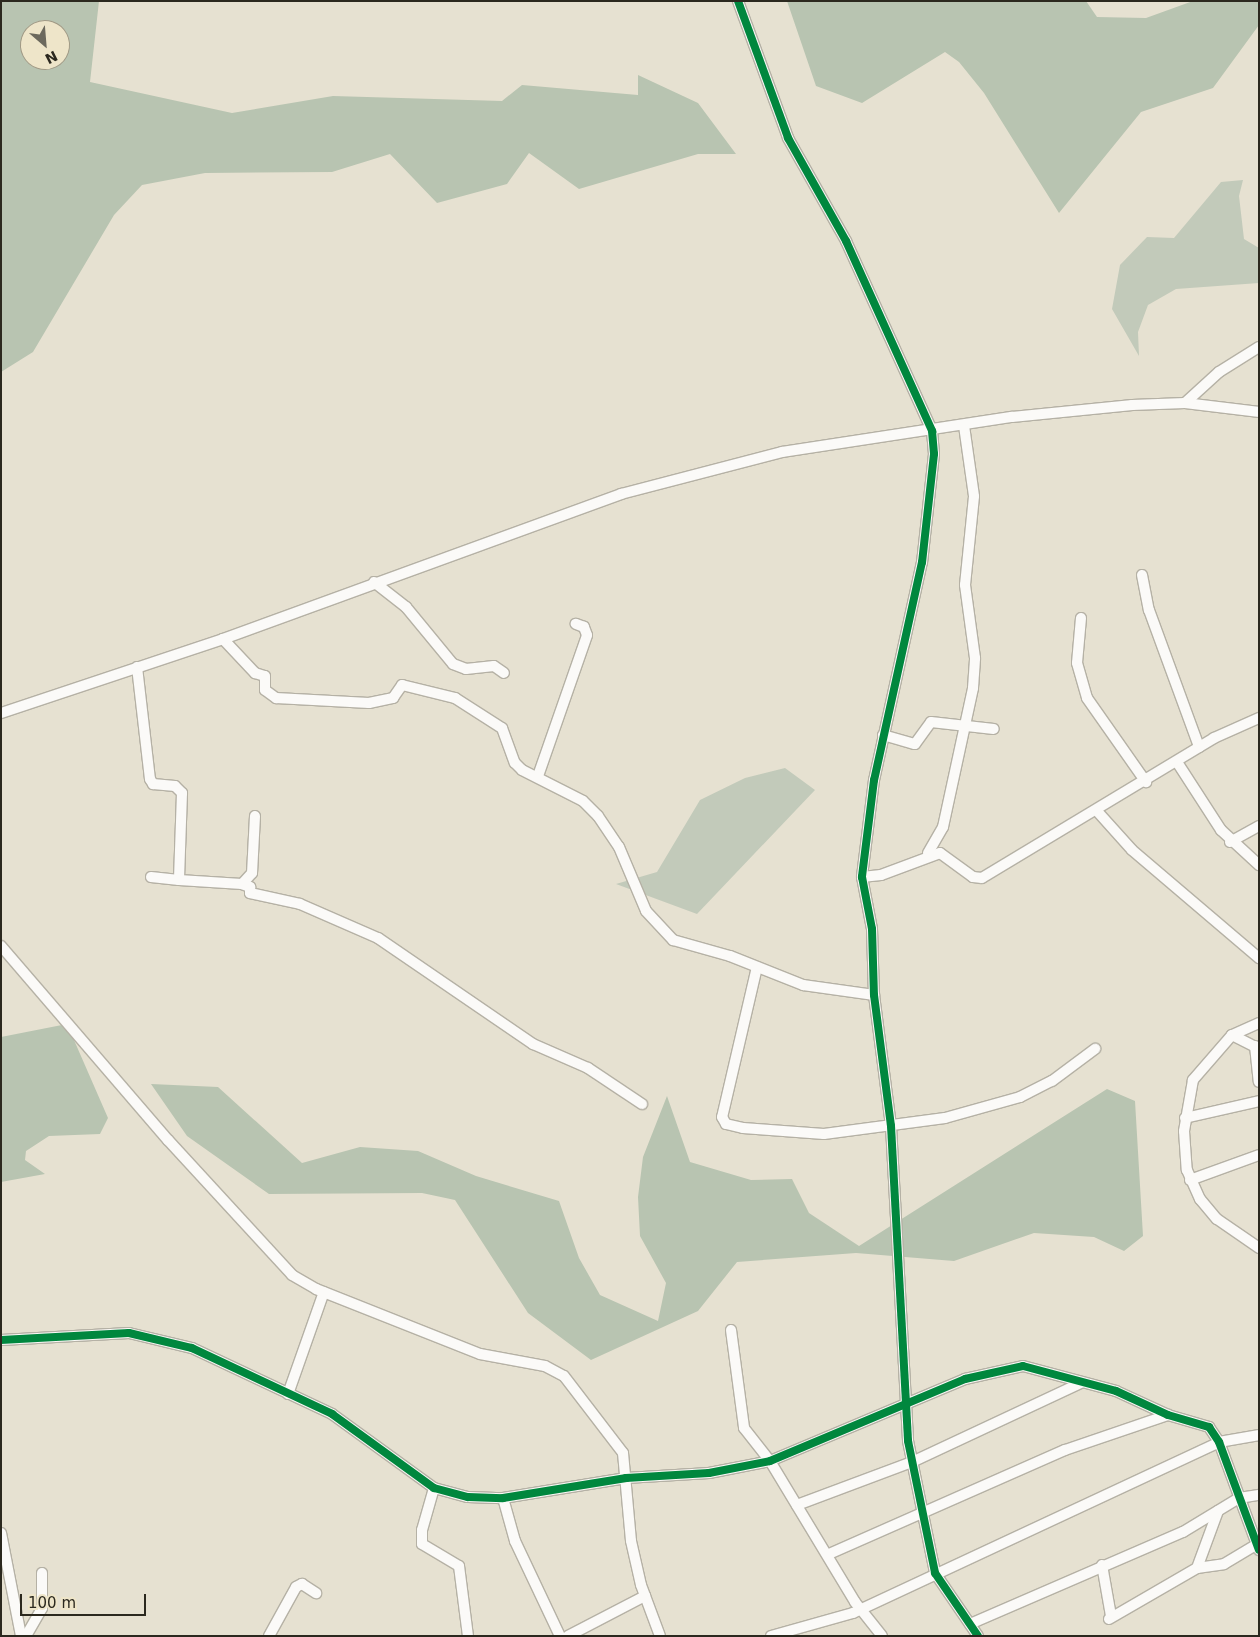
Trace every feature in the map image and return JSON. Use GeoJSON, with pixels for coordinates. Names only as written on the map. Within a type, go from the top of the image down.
{"type":"FeatureCollection","features":[{"type":"Feature","properties":{"kind":"street"},"geometry":{"type":"LineString","coordinates":[[738,1],[788,138],[850,250],[932,430],[934,454],[922,562],[883,735],[862,877],[872,928],[874,995],[891,1126],[904,1407],[912,1462],[935,1573],[978,1636]]}},
{"type":"Feature","properties":{"kind":"street"},"geometry":{"type":"LineString","coordinates":[[1185,403],[1219,372],[1259,347]]}},
{"type":"Feature","properties":{"kind":"street"},"geometry":{"type":"LineString","coordinates":[[1,713],[223,639],[374,582],[621,494],[782,452],[964,426],[1012,416],[1185,403],[1259,412]]}},
{"type":"Feature","properties":{"kind":"street"},"geometry":{"type":"LineString","coordinates":[[928,854],[943,827],[975,658],[965,585],[974,496],[964,426]]}},
{"type":"Feature","properties":{"kind":"street"},"geometry":{"type":"LineString","coordinates":[[1142,575],[1149,610],[1199,747]]}},
{"type":"Feature","properties":{"kind":"street"},"geometry":{"type":"LineString","coordinates":[[374,582],[406,607],[453,664],[466,669],[494,666],[504,673]]}},
{"type":"Feature","properties":{"kind":"street"},"geometry":{"type":"LineString","coordinates":[[1081,618],[1077,663],[1087,698],[1146,782]]}},
{"type":"Feature","properties":{"kind":"street"},"geometry":{"type":"LineString","coordinates":[[538,776],[587,635],[584,627],[576,624]]}},
{"type":"Feature","properties":{"kind":"street"},"geometry":{"type":"LineString","coordinates":[[223,639],[255,673],[265,676],[265,690],[276,698],[369,703],[394,698],[402,684],[455,698],[502,728],[515,763],[583,802],[610,831],[634,888],[663,931],[686,946],[757,967],[803,986],[874,995]]}},
{"type":"Feature","properties":{"kind":"street"},"geometry":{"type":"LineString","coordinates":[[137,667],[150,779],[153,784],[175,786],[182,793],[179,880]]}},
{"type":"Feature","properties":{"kind":"street"},"geometry":{"type":"LineString","coordinates":[[862,877],[891,872],[928,854],[947,854],[973,877],[982,878],[1146,782],[1199,747],[1259,718]]}},
{"type":"Feature","properties":{"kind":"street"},"geometry":{"type":"LineString","coordinates":[[883,735],[915,744],[931,722],[963,729],[994,729]]}},
{"type":"Feature","properties":{"kind":"street"},"geometry":{"type":"LineString","coordinates":[[1177,762],[1230,842],[1259,865]]}},
{"type":"Feature","properties":{"kind":"street"},"geometry":{"type":"LineString","coordinates":[[1097,811],[1132,850],[1259,958]]}},
{"type":"Feature","properties":{"kind":"street"},"geometry":{"type":"LineString","coordinates":[[242,884],[252,873],[254,816]]}},
{"type":"Feature","properties":{"kind":"street"},"geometry":{"type":"LineString","coordinates":[[1230,842],[1259,826]]}},
{"type":"Feature","properties":{"kind":"street"},"geometry":{"type":"LineString","coordinates":[[151,877],[242,884],[250,887],[250,893],[300,904],[378,938],[533,1044],[588,1068],[642,1104]]}},
{"type":"Feature","properties":{"kind":"street"},"geometry":{"type":"LineString","coordinates":[[1,946],[282,1265],[324,1292],[480,1354],[554,1369],[618,1443],[626,1478],[631,1541],[645,1596],[660,1636]]}},
{"type":"Feature","properties":{"kind":"street"},"geometry":{"type":"LineString","coordinates":[[757,967],[723,1110],[726,1124],[796,1134],[891,1126],[945,1118],[1020,1097],[1052,1081],[1095,1049]]}},
{"type":"Feature","properties":{"kind":"street"},"geometry":{"type":"LineString","coordinates":[[1259,1023],[1232,1035],[1193,1080],[1185,1118],[1190,1180],[1217,1219],[1259,1248]]}},
{"type":"Feature","properties":{"kind":"street"},"geometry":{"type":"LineString","coordinates":[[1232,1035],[1257,1048],[1259,1082]]}},
{"type":"Feature","properties":{"kind":"street"},"geometry":{"type":"LineString","coordinates":[[1185,1118],[1259,1101]]}},
{"type":"Feature","properties":{"kind":"street"},"geometry":{"type":"LineString","coordinates":[[1190,1180],[1259,1155]]}},
{"type":"Feature","properties":{"kind":"street"},"geometry":{"type":"LineString","coordinates":[[288,1394],[324,1292]]}},
{"type":"Feature","properties":{"kind":"street"},"geometry":{"type":"LineString","coordinates":[[731,1330],[744,1428],[770,1460],[861,1609],[882,1636]]}},
{"type":"Feature","properties":{"kind":"street"},"geometry":{"type":"LineString","coordinates":[[1,1340],[129,1333],[192,1348],[352,1426],[434,1488],[468,1497],[503,1498],[626,1478],[709,1473],[770,1460],[862,1420],[904,1407],[965,1379],[1014,1366],[1049,1371],[1081,1383],[1116,1391],[1168,1415],[1209,1427],[1219,1442],[1258,1547],[1224,1564],[1196,1568],[1110,1618],[1102,1565]]}},
{"type":"Feature","properties":{"kind":"street"},"geometry":{"type":"LineString","coordinates":[[797,1505],[912,1462],[1081,1383]]}},
{"type":"Feature","properties":{"kind":"street"},"geometry":{"type":"LineString","coordinates":[[829,1554],[922,1515],[1064,1450],[1168,1415]]}},
{"type":"Feature","properties":{"kind":"street"},"geometry":{"type":"LineString","coordinates":[[771,1636],[861,1609],[1219,1442],[1259,1435]]}},
{"type":"Feature","properties":{"kind":"street"},"geometry":{"type":"LineString","coordinates":[[434,1488],[422,1530],[422,1544],[459,1566],[468,1636]]}},
{"type":"Feature","properties":{"kind":"street"},"geometry":{"type":"LineString","coordinates":[[970,1624],[1102,1565],[1183,1532],[1239,1498],[1259,1495]]}},
{"type":"Feature","properties":{"kind":"street"},"geometry":{"type":"LineString","coordinates":[[503,1498],[515,1541],[560,1636]]}},
{"type":"Feature","properties":{"kind":"street"},"geometry":{"type":"LineString","coordinates":[[1196,1568],[1218,1510]]}},
{"type":"Feature","properties":{"kind":"street"},"geometry":{"type":"LineString","coordinates":[[1,1533],[21,1636]]}},
{"type":"Feature","properties":{"kind":"street"},"geometry":{"type":"LineString","coordinates":[[26,1636],[42,1608],[42,1573]]}},
{"type":"Feature","properties":{"kind":"street"},"geometry":{"type":"LineString","coordinates":[[269,1636],[296,1587],[302,1584],[316,1593]]}},
{"type":"Feature","properties":{"kind":"street"},"geometry":{"type":"LineString","coordinates":[[568,1636],[645,1596]]}},
{"type":"Feature","properties":{"kind":"green space"},"geometry":{"type":"Polygon","coordinates":[[[1,1],[99,1],[90,82],[232,113],[333,96],[502,101],[522,85],[638,95],[638,75],[698,103],[736,154],[698,154],[579,189],[529,153],[507,184],[437,203],[390,154],[332,172],[205,173],[142,185],[114,215],[33,352],[1,372],[1,1]]]}},
{"type":"Feature","properties":{"kind":"green space"},"geometry":{"type":"Polygon","coordinates":[[[787,1],[1086,1],[1097,17],[1146,18],[1193,1],[1259,1],[1259,25],[1213,88],[1141,112],[1059,213],[984,93],[959,62],[945,52],[862,103],[816,86],[787,1]]]}},
{"type":"Feature","properties":{"kind":"green space"},"geometry":{"type":"Polygon","coordinates":[[[1243,180],[1239,196],[1244,239],[1259,248],[1259,283],[1176,289],[1148,305],[1138,332],[1139,356],[1112,309],[1120,265],[1147,237],[1174,238],[1221,182],[1243,180]]]}},
{"type":"Feature","properties":{"kind":"green space"},"geometry":{"type":"Polygon","coordinates":[[[785,768],[815,790],[697,914],[616,884],[657,872],[700,800],[745,778],[785,768]]]}},
{"type":"Feature","properties":{"kind":"green space"},"geometry":{"type":"Polygon","coordinates":[[[67,1024],[108,1118],[100,1134],[49,1136],[26,1151],[25,1160],[45,1174],[1,1182],[1,1037],[67,1024]]]}},
{"type":"Feature","properties":{"kind":"green space"},"geometry":{"type":"Polygon","coordinates":[[[151,1084],[218,1087],[302,1163],[360,1147],[418,1151],[476,1176],[559,1201],[579,1258],[600,1295],[658,1321],[666,1283],[640,1236],[638,1197],[643,1157],[667,1096],[690,1162],[751,1180],[792,1179],[809,1213],[859,1246],[1107,1089],[1135,1101],[1143,1236],[1124,1251],[1094,1237],[1034,1233],[954,1261],[856,1253],[737,1262],[698,1311],[591,1360],[528,1313],[455,1200],[422,1193],[269,1194],[187,1136],[151,1084]]]}},
{"type":"Feature","properties":{"kind":"cycle path"},"geometry":{"type":"LineString","coordinates":[[738,1],[788,138],[846,241],[932,431],[934,454],[922,562],[874,780],[862,877],[872,929],[874,995],[891,1126],[908,1441],[935,1573],[978,1636]]}},
{"type":"Feature","properties":{"kind":"cycle path"},"geometry":{"type":"LineString","coordinates":[[1,1340],[129,1333],[192,1348],[332,1414],[434,1488],[468,1497],[503,1498],[626,1478],[709,1473],[770,1461],[965,1379],[1023,1366],[1116,1391],[1168,1415],[1209,1427],[1219,1442],[1259,1550]]}}]}
